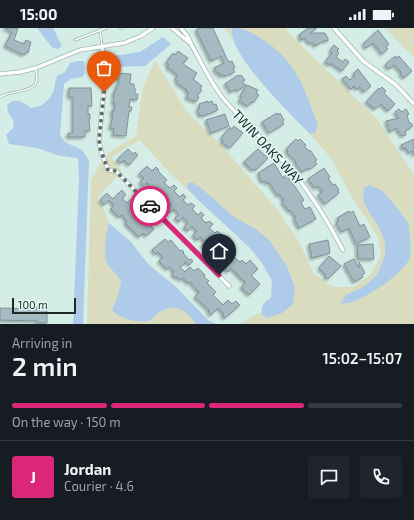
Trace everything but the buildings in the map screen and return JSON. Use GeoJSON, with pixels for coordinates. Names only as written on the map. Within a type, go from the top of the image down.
{"type":"FeatureCollection","features":[{"type":"Feature","properties":{"kind":"street"},"geometry":{"type":"LineString","coordinates":[[0,74],[20,72],[34,68],[73,52],[113,45],[134,39],[153,28]]}},
{"type":"Feature","properties":{"kind":"street","name":"TWIN OAKS WAY"},"geometry":{"type":"LineString","coordinates":[[172,28],[191,44]]}},
{"type":"Feature","properties":{"kind":"street","name":"TWIN OAKS WAY"},"geometry":{"type":"LineString","coordinates":[[181,28],[188,38],[209,78],[223,98],[280,158],[305,187],[343,250]]}},
{"type":"Feature","properties":{"kind":"street"},"geometry":{"type":"LineString","coordinates":[[334,28],[363,61],[396,85],[414,104]]}},
{"type":"Feature","properties":{"kind":"street"},"geometry":{"type":"LineString","coordinates":[[102,47],[105,81],[99,140],[100,148],[108,170],[116,171],[229,286]]}},
{"type":"Feature","properties":{"kind":"lane"},"geometry":{"type":"LineString","coordinates":[[74,40],[105,28]]}},
{"type":"Feature","properties":{"kind":"lane"},"geometry":{"type":"LineString","coordinates":[[100,30],[102,47]]}},
{"type":"Feature","properties":{"kind":"lane"},"geometry":{"type":"LineString","coordinates":[[0,97],[8,93],[29,89],[34,86],[37,75],[34,68]]}},
{"type":"Feature","properties":{"kind":"green space"},"geometry":{"type":"Polygon","coordinates":[[[224,28],[285,28],[377,119],[414,174],[414,324],[239,324],[261,312],[264,302],[271,298],[272,281],[262,263],[249,247],[165,168],[140,140],[111,157],[122,171],[97,198],[107,216],[109,223],[131,242],[148,264],[176,287],[209,321],[216,324],[87,324],[91,180],[109,152],[136,136],[142,91],[155,60],[187,112],[222,146],[276,208],[300,243],[314,274],[334,287],[354,287],[372,273],[381,255],[377,235],[351,196],[331,158],[266,88],[244,60],[232,38],[224,28]]]}},
{"type":"Feature","properties":{"kind":"green space"},"geometry":{"type":"Polygon","coordinates":[[[385,28],[414,28],[414,57],[385,28]]]}},
{"type":"Feature","properties":{"kind":"water"},"geometry":{"type":"Polygon","coordinates":[[[37,28],[53,28],[62,46],[58,49],[53,48],[37,28]]]}},
{"type":"Feature","properties":{"kind":"water"},"geometry":{"type":"Polygon","coordinates":[[[232,28],[250,32],[260,38],[273,47],[291,65],[303,87],[318,125],[315,133],[310,134],[262,84],[240,53],[233,39],[232,28]]]}},
{"type":"Feature","properties":{"kind":"water"},"geometry":{"type":"Polygon","coordinates":[[[163,37],[171,44],[145,66],[114,67],[113,56],[140,52],[163,37]]]}},
{"type":"Feature","properties":{"kind":"water"},"geometry":{"type":"Polygon","coordinates":[[[84,61],[85,73],[82,77],[71,79],[64,84],[60,135],[65,142],[82,150],[89,160],[83,324],[73,324],[79,177],[78,158],[60,156],[37,148],[9,144],[6,135],[13,128],[14,122],[8,112],[7,105],[13,101],[19,101],[31,108],[46,102],[53,93],[57,76],[65,72],[70,63],[84,61]]]}},
{"type":"Feature","properties":{"kind":"water"},"geometry":{"type":"Polygon","coordinates":[[[192,182],[233,216],[257,230],[270,241],[287,266],[295,288],[293,304],[282,313],[267,318],[262,315],[262,307],[271,298],[272,281],[262,263],[249,247],[187,188],[188,183],[192,182]]]}},
{"type":"Feature","properties":{"kind":"water"},"geometry":{"type":"Polygon","coordinates":[[[369,185],[380,189],[396,206],[407,221],[410,234],[410,257],[400,271],[380,288],[357,300],[348,303],[341,303],[346,295],[363,287],[377,275],[385,255],[385,243],[379,227],[363,200],[364,188],[369,185]]]}},
{"type":"Feature","properties":{"kind":"water"},"geometry":{"type":"Polygon","coordinates":[[[109,223],[131,242],[148,264],[176,287],[209,321],[216,324],[196,324],[184,311],[174,308],[164,310],[151,320],[146,321],[130,320],[115,313],[112,310],[119,292],[121,281],[107,262],[105,252],[109,223]]]}},
{"type":"Feature","properties":{"kind":"way so far"},"geometry":{"type":"LineString","coordinates":[[104,92],[99,140],[100,148],[108,170],[116,171],[150,206]]}},
{"type":"Feature","properties":{"kind":"route"},"geometry":{"type":"LineString","coordinates":[[150,206],[219,275]]}}]}
